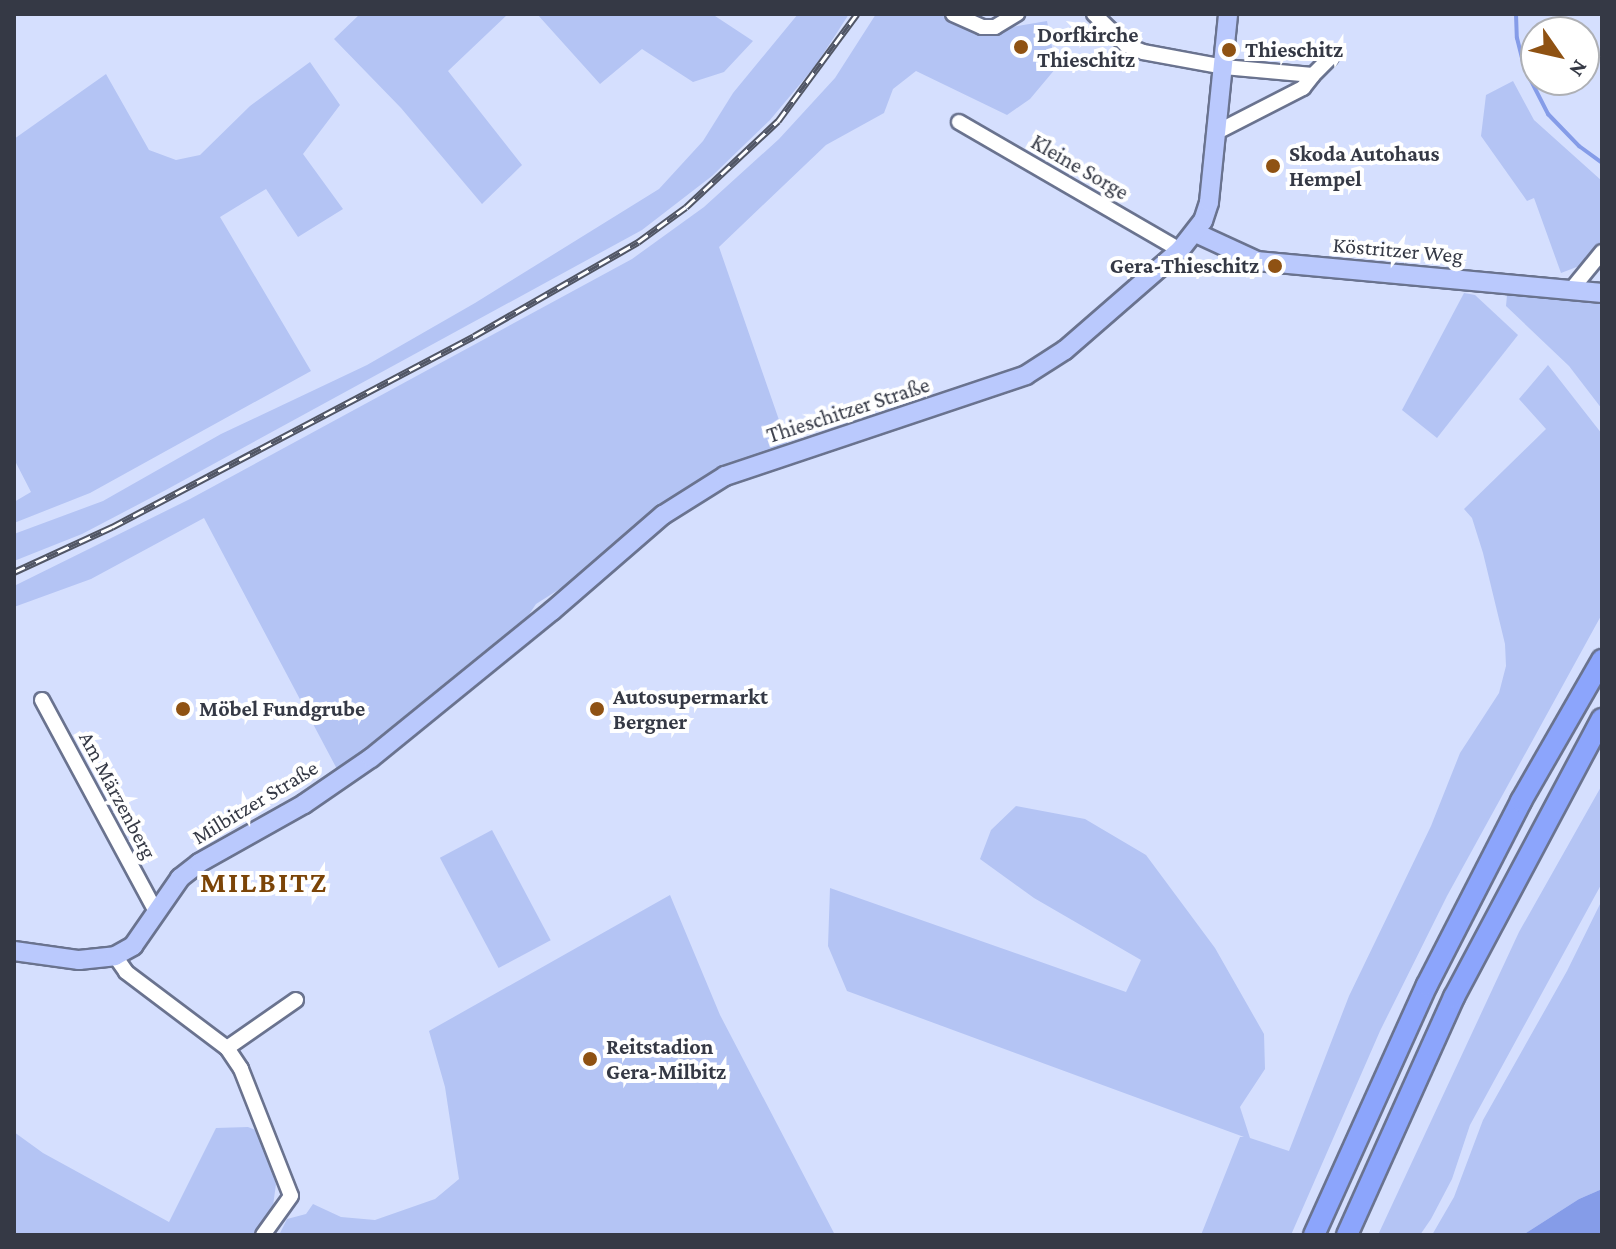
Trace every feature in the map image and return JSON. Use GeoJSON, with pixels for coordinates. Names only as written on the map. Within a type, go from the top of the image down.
{"type":"FeatureCollection","features":[{"type":"Feature","properties":{"kind":"highway"},"geometry":{"type":"LineString","coordinates":[[1314,1235],[1427,985],[1521,801],[1602,660]]}},
{"type":"Feature","properties":{"kind":"highway"},"geometry":{"type":"LineString","coordinates":[[1347,1235],[1460,984],[1602,719]]}},
{"type":"Feature","properties":{"kind":"main road","name":"Thieschitzer Straße"},"geometry":{"type":"LineString","coordinates":[[437,707],[660,517],[725,476],[1026,375],[1065,350],[1180,250],[1196,233],[1209,202],[1228,14]]}},
{"type":"Feature","properties":{"kind":"main road","name":"Köstritzer Weg"},"geometry":{"type":"LineString","coordinates":[[1196,233],[1257,261],[1602,293]]}},
{"type":"Feature","properties":{"kind":"main road","name":"Milbitzer Straße"},"geometry":{"type":"LineString","coordinates":[[115,956],[133,946],[180,878],[199,863],[304,804],[437,707]]}},
{"type":"Feature","properties":{"kind":"main road"},"geometry":{"type":"LineString","coordinates":[[14,951],[79,960],[115,956]]}},
{"type":"Feature","properties":{"kind":"street"},"geometry":{"type":"LineString","coordinates":[[953,14],[982,27],[995,27],[1017,14]]}},
{"type":"Feature","properties":{"kind":"street"},"geometry":{"type":"LineString","coordinates":[[1094,14],[1126,45],[1143,52],[1224,67],[1313,75]]}},
{"type":"Feature","properties":{"kind":"street"},"geometry":{"type":"LineString","coordinates":[[1217,132],[1303,88],[1331,57]]}},
{"type":"Feature","properties":{"kind":"street","name":"Kleine Sorge"},"geometry":{"type":"LineString","coordinates":[[959,122],[1180,250]]}},
{"type":"Feature","properties":{"kind":"street"},"geometry":{"type":"LineString","coordinates":[[1571,290],[1602,252]]}},
{"type":"Feature","properties":{"kind":"street","name":"Am Märzenberg"},"geometry":{"type":"LineString","coordinates":[[42,700],[155,910]]}},
{"type":"Feature","properties":{"kind":"street"},"geometry":{"type":"LineString","coordinates":[[115,956],[126,972],[227,1048],[241,1069],[291,1196],[263,1235]]}},
{"type":"Feature","properties":{"kind":"street"},"geometry":{"type":"LineString","coordinates":[[227,1048],[296,1000]]}},
{"type":"Feature","properties":{"kind":"shaded area"},"geometry":{"type":"Polygon","coordinates":[[[360,14],[508,14],[448,71],[522,165],[482,204],[401,108],[334,39],[360,14]]]}},
{"type":"Feature","properties":{"kind":"shaded area"},"geometry":{"type":"Polygon","coordinates":[[[537,14],[712,14],[753,41],[724,72],[693,82],[642,49],[600,84],[537,14]]]}},
{"type":"Feature","properties":{"kind":"shaded area"},"geometry":{"type":"Polygon","coordinates":[[[798,14],[849,14],[816,65],[770,120],[712,176],[642,230],[164,491],[82,534],[14,561],[14,534],[103,501],[221,434],[367,365],[475,303],[659,189],[703,141],[733,93],[798,14]]]}},
{"type":"Feature","properties":{"kind":"shaded area"},"geometry":{"type":"Polygon","coordinates":[[[876,14],[950,14],[994,30],[1047,21],[1056,68],[1030,99],[1007,115],[916,71],[893,89],[884,113],[826,145],[719,247],[787,443],[694,484],[662,507],[585,573],[536,604],[524,622],[387,737],[338,771],[204,518],[91,579],[14,607],[14,586],[190,499],[632,259],[704,207],[779,139],[835,78],[876,14]]]}},
{"type":"Feature","properties":{"kind":"shaded area"},"geometry":{"type":"Polygon","coordinates":[[[310,62],[340,105],[303,154],[343,209],[298,237],[266,189],[220,217],[311,371],[90,493],[14,523],[14,502],[31,492],[14,459],[14,139],[106,74],[149,150],[176,160],[200,155],[250,106],[310,62]]]}},
{"type":"Feature","properties":{"kind":"shaded area"},"geometry":{"type":"Polygon","coordinates":[[[1513,81],[1534,120],[1602,181],[1602,245],[1587,263],[1561,273],[1534,198],[1527,201],[1481,136],[1486,95],[1513,81]]]}},
{"type":"Feature","properties":{"kind":"shaded area"},"geometry":{"type":"Polygon","coordinates":[[[1464,293],[1475,295],[1518,335],[1437,438],[1402,410],[1464,293]]]}},
{"type":"Feature","properties":{"kind":"shaded area"},"geometry":{"type":"Polygon","coordinates":[[[1507,295],[1602,304],[1602,409],[1569,366],[1506,306],[1507,295]]]}},
{"type":"Feature","properties":{"kind":"shaded area"},"geometry":{"type":"Polygon","coordinates":[[[1548,365],[1602,434],[1602,614],[1447,896],[1380,1031],[1291,1235],[1201,1235],[1240,1137],[1244,1137],[847,991],[828,946],[830,888],[1126,992],[1141,960],[1034,898],[980,859],[991,830],[1016,806],[1085,819],[1146,855],[1215,948],[1264,1034],[1265,1069],[1240,1107],[1250,1138],[1289,1151],[1349,996],[1431,826],[1460,753],[1499,693],[1506,666],[1505,644],[1483,553],[1472,518],[1464,509],[1546,429],[1519,399],[1548,365]]]}},
{"type":"Feature","properties":{"kind":"shaded area"},"geometry":{"type":"Polygon","coordinates":[[[1602,785],[1602,883],[1470,1125],[1452,1179],[1431,1219],[1420,1235],[1378,1235],[1519,932],[1602,785]]]}},
{"type":"Feature","properties":{"kind":"shaded area"},"geometry":{"type":"Polygon","coordinates":[[[492,830],[551,940],[499,968],[440,858],[492,830]]]}},
{"type":"Feature","properties":{"kind":"shaded area","name":"Reitstadion Gera-Milbitz"},"geometry":{"type":"Polygon","coordinates":[[[670,895],[720,1015],[835,1235],[279,1235],[287,1219],[306,1214],[313,1204],[341,1217],[375,1220],[435,1199],[459,1179],[445,1087],[429,1031],[670,895]]]}},
{"type":"Feature","properties":{"kind":"shaded area"},"geometry":{"type":"Polygon","coordinates":[[[1602,900],[1602,1189],[1579,1199],[1523,1235],[1432,1235],[1454,1197],[1483,1120],[1567,971],[1602,900]]]}},
{"type":"Feature","properties":{"kind":"shaded area"},"geometry":{"type":"Polygon","coordinates":[[[248,1127],[260,1132],[276,1184],[273,1206],[258,1235],[14,1235],[14,1132],[43,1153],[169,1222],[216,1128],[248,1127]]]}},
{"type":"Feature","properties":{"kind":"shaded area"},"geometry":{"type":"Polygon","coordinates":[[[1602,1189],[1602,1235],[1523,1235],[1579,1199],[1602,1189]]]}},
{"type":"Feature","properties":{"kind":"waterway"},"geometry":{"type":"LineString","coordinates":[[1516,14],[1517,38],[1525,69],[1548,114],[1579,146],[1602,163]]}},
{"type":"Feature","properties":{"kind":"railway"},"geometry":{"type":"LineString","coordinates":[[14,572],[112,527],[474,336],[638,242],[686,207],[778,121],[857,14]]}},
{"type":"Feature","properties":{"kind":"place","name":"Dorfkirche Thieschitz"},"geometry":{"type":"Point","coordinates":[1021,47]}},
{"type":"Feature","properties":{"kind":"place","name":"Thieschitz"},"geometry":{"type":"Point","coordinates":[1229,50]}},
{"type":"Feature","properties":{"kind":"place","name":"Skoda Autohaus Hempel"},"geometry":{"type":"Point","coordinates":[1273,166]}},
{"type":"Feature","properties":{"kind":"place","name":"Gera-Thieschitz"},"geometry":{"type":"Point","coordinates":[1275,266]}},
{"type":"Feature","properties":{"kind":"place","name":"Möbel Fundgrube"},"geometry":{"type":"Point","coordinates":[183,709]}},
{"type":"Feature","properties":{"kind":"place","name":"Autosupermarkt Bergner"},"geometry":{"type":"Point","coordinates":[597,709]}},
{"type":"Feature","properties":{"kind":"place","name":"Reitstadion Gera-Milbitz"},"geometry":{"type":"Point","coordinates":[590,1059]}},
{"type":"Feature","properties":{"kind":"district","name":"MILBITZ"},"geometry":{"type":"Point","coordinates":[264,882]}}]}
